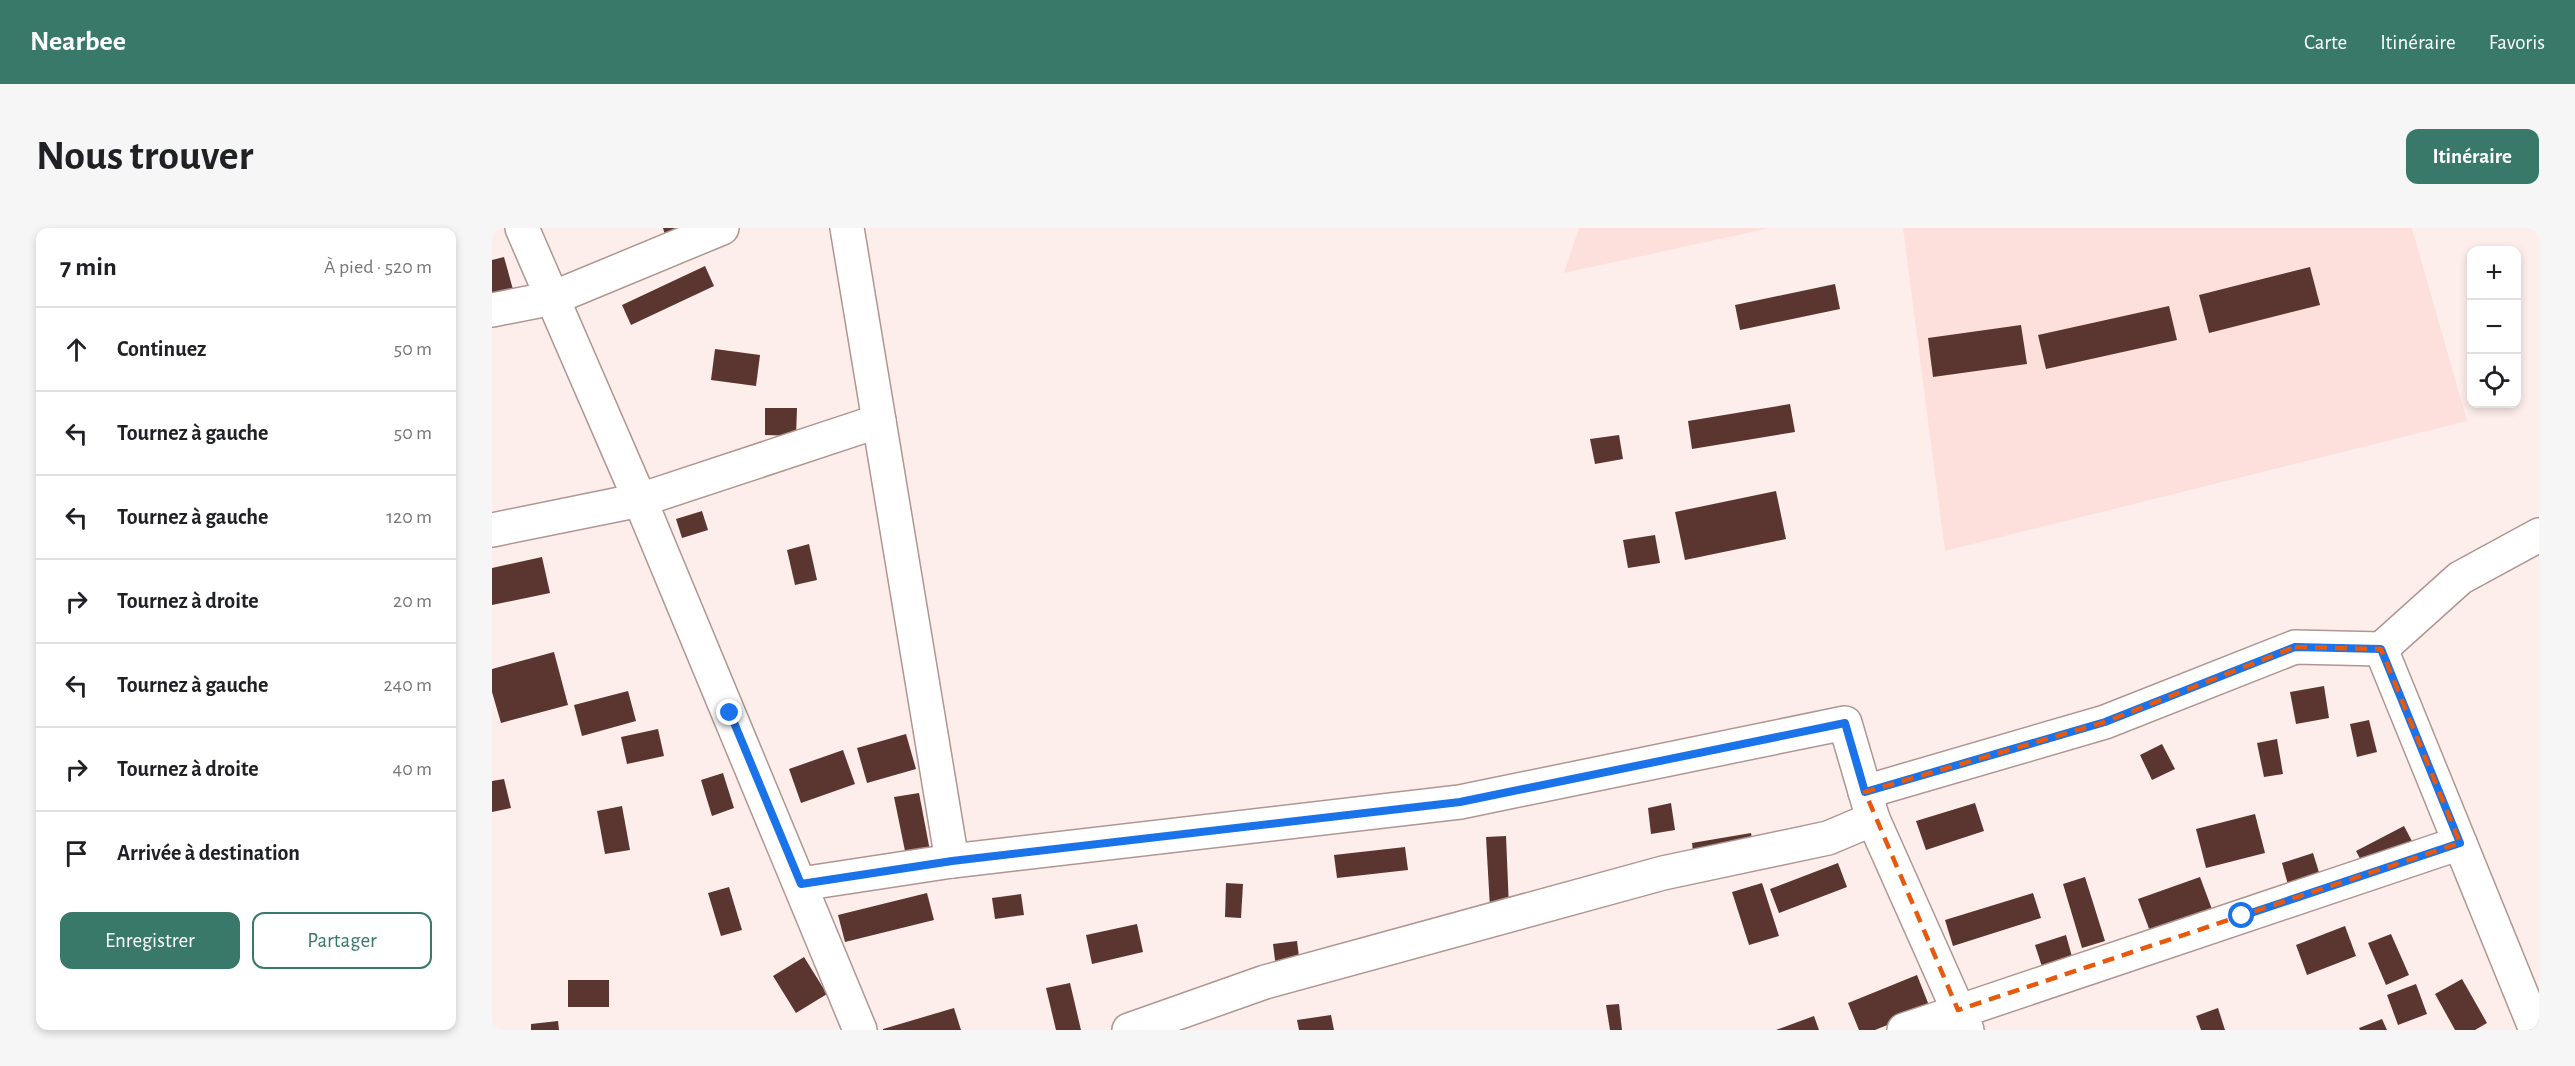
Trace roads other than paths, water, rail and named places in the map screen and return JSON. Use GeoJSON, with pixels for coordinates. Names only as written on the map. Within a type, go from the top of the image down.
{"type":"FeatureCollection","features":[{"type":"Feature","properties":{"kind":"street"},"geometry":{"type":"LineString","coordinates":[[522,228],[640,500],[860,1030]]}},
{"type":"Feature","properties":{"kind":"street"},"geometry":{"type":"LineString","coordinates":[[492,309],[553,298],[722,228]]}},
{"type":"Feature","properties":{"kind":"street"},"geometry":{"type":"LineString","coordinates":[[847,228],[952,861]]}},
{"type":"Feature","properties":{"kind":"street"},"geometry":{"type":"LineString","coordinates":[[492,530],[640,500],[879,421]]}},
{"type":"Feature","properties":{"kind":"street"},"geometry":{"type":"LineString","coordinates":[[1129,1030],[1265,982],[1663,873],[1828,838],[1869,805],[2105,722],[2295,647],[2381,649],[2460,578],[2539,535]]}},
{"type":"Feature","properties":{"kind":"street"},"geometry":{"type":"LineString","coordinates":[[2381,649],[2536,1030]]}},
{"type":"Feature","properties":{"kind":"street"},"geometry":{"type":"LineString","coordinates":[[801,884],[952,861],[1460,802],[1845,723],[1869,805],[1962,1020]]}},
{"type":"Feature","properties":{"kind":"street"},"geometry":{"type":"LineString","coordinates":[[1904,1030],[1962,1020],[2460,843]]}}]}
